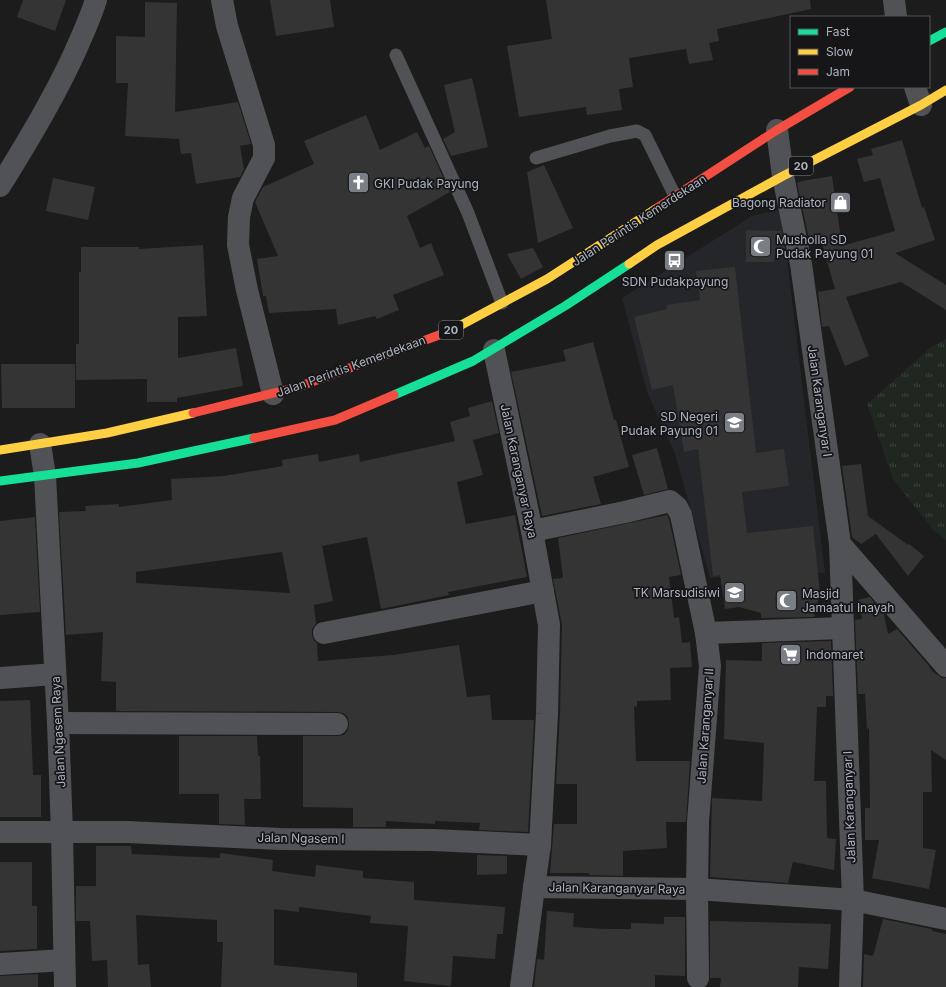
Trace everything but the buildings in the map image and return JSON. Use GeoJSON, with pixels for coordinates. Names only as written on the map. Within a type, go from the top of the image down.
{"type":"FeatureCollection","features":[{"type":"Feature","properties":{"kind":"highway"},"geometry":{"type":"LineString","coordinates":[[930,40],[946,32]]}},
{"type":"Feature","properties":{"kind":"highway","name":"Jalan Perintis Kemerdekaan"},"geometry":{"type":"LineString","coordinates":[[0,450],[107,433],[273,394],[298,387],[446,333],[547,279],[777,130],[848,88]]}},
{"type":"Feature","properties":{"kind":"highway","name":"20"},"geometry":{"type":"LineString","coordinates":[[0,481],[138,463],[336,420],[473,362],[565,306],[657,245],[783,176],[918,96],[946,90]]}},
{"type":"Feature","properties":{"kind":"street"},"geometry":{"type":"LineString","coordinates":[[0,186],[28,141],[61,82],[90,19],[96,0]]}},
{"type":"Feature","properties":{"kind":"street"},"geometry":{"type":"LineString","coordinates":[[222,0],[227,26],[264,145],[264,158],[243,198],[239,217],[238,245],[247,290],[273,394]]}},
{"type":"Feature","properties":{"kind":"street"},"geometry":{"type":"LineString","coordinates":[[894,0],[896,16]]}},
{"type":"Feature","properties":{"kind":"street"},"geometry":{"type":"LineString","coordinates":[[777,130],[783,176]]}},
{"type":"Feature","properties":{"kind":"street","name":"Jalan Karanganyar I"},"geometry":{"type":"LineString","coordinates":[[783,176],[801,264],[840,544],[853,900],[850,987]]}},
{"type":"Feature","properties":{"kind":"street","name":"Jalan Karanganyar Raya"},"geometry":{"type":"LineString","coordinates":[[494,350],[532,531],[548,625],[547,714],[540,845],[534,887],[697,890],[853,900],[946,919]]}},
{"type":"Feature","properties":{"kind":"street"},"geometry":{"type":"LineString","coordinates":[[40,444],[45,476]]}},
{"type":"Feature","properties":{"kind":"street","name":"Jalan Ngasem Raya"},"geometry":{"type":"LineString","coordinates":[[45,476],[58,723],[65,987]]}},
{"type":"Feature","properties":{"kind":"street","name":"Jalan Karanganyar II"},"geometry":{"type":"LineString","coordinates":[[532,531],[670,502],[677,507],[681,515],[706,633],[710,666],[698,822],[698,978]]}},
{"type":"Feature","properties":{"kind":"street"},"geometry":{"type":"LineString","coordinates":[[840,544],[946,666]]}},
{"type":"Feature","properties":{"kind":"street"},"geometry":{"type":"LineString","coordinates":[[324,633],[543,591]]}},
{"type":"Feature","properties":{"kind":"street"},"geometry":{"type":"LineString","coordinates":[[706,633],[843,628]]}},
{"type":"Feature","properties":{"kind":"street"},"geometry":{"type":"LineString","coordinates":[[0,678],[55,674]]}},
{"type":"Feature","properties":{"kind":"street"},"geometry":{"type":"LineString","coordinates":[[58,723],[337,724]]}},
{"type":"Feature","properties":{"kind":"street","name":"Jalan Ngasem I"},"geometry":{"type":"LineString","coordinates":[[0,832],[127,832],[280,839],[432,840],[540,845]]}},
{"type":"Feature","properties":{"kind":"street"},"geometry":{"type":"LineString","coordinates":[[521,987],[534,887]]}},
{"type":"Feature","properties":{"kind":"street"},"geometry":{"type":"LineString","coordinates":[[0,964],[64,960]]}},
{"type":"Feature","properties":{"kind":"lane"},"geometry":{"type":"LineString","coordinates":[[396,54],[468,213],[502,303]]}},
{"type":"Feature","properties":{"kind":"lane"},"geometry":{"type":"LineString","coordinates":[[536,158],[610,136],[637,131],[645,136],[675,196]]}},
{"type":"Feature","properties":{"kind":"shaded area","name":"SD Negeri Pudak Payung 01"},"geometry":{"type":"Polygon","coordinates":[[[781,209],[825,573],[752,573],[710,578],[675,454],[647,392],[622,298],[752,216],[781,209]]]}},
{"type":"Feature","properties":{"kind":"green space"},"geometry":{"type":"Polygon","coordinates":[[[946,339],[946,540],[933,530],[893,479],[867,404],[930,348],[946,339]]]}},
{"type":"Feature","properties":{"kind":"traffic: fast"},"geometry":{"type":"LineString","coordinates":[[930,40],[946,32]]}},
{"type":"Feature","properties":{"kind":"traffic: fast"},"geometry":{"type":"LineString","coordinates":[[394,395],[473,361],[565,306],[629,264]]}},
{"type":"Feature","properties":{"kind":"traffic: fast"},"geometry":{"type":"LineString","coordinates":[[0,481],[138,463],[254,438]]}},
{"type":"Feature","properties":{"kind":"traffic: slow"},"geometry":{"type":"LineString","coordinates":[[629,264],[657,245],[783,176],[921,105],[946,90]]}},
{"type":"Feature","properties":{"kind":"traffic: slow"},"geometry":{"type":"LineString","coordinates":[[450,331],[547,279],[657,208]]}},
{"type":"Feature","properties":{"kind":"traffic: slow"},"geometry":{"type":"LineString","coordinates":[[0,450],[107,433],[193,413]]}},
{"type":"Feature","properties":{"kind":"traffic: jam"},"geometry":{"type":"LineString","coordinates":[[657,208],[777,130],[848,88]]}},
{"type":"Feature","properties":{"kind":"traffic: jam"},"geometry":{"type":"LineString","coordinates":[[193,413],[298,387],[450,331]]}},
{"type":"Feature","properties":{"kind":"traffic: jam"},"geometry":{"type":"LineString","coordinates":[[254,438],[335,420],[394,395]]}},
{"type":"Feature","properties":{"kind":"place","name":"GKI Pudak Payung"},"geometry":{"type":"Point","coordinates":[358,183]}},
{"type":"Feature","properties":{"kind":"place","name":"Bagong Radiator"},"geometry":{"type":"Point","coordinates":[841,202]}},
{"type":"Feature","properties":{"kind":"place","name":"Musholla SD Pudak Payung 01"},"geometry":{"type":"Point","coordinates":[760,246]}},
{"type":"Feature","properties":{"kind":"place","name":"SDN Pudakpayung"},"geometry":{"type":"Point","coordinates":[675,260]}},
{"type":"Feature","properties":{"kind":"place","name":"SD Negeri Pudak Payung 01"},"geometry":{"type":"Point","coordinates":[734,423]}},
{"type":"Feature","properties":{"kind":"place","name":"TK Marsudisiwi"},"geometry":{"type":"Point","coordinates":[735,592]}},
{"type":"Feature","properties":{"kind":"place","name":"Masjid Jamaatul Inayah"},"geometry":{"type":"Point","coordinates":[786,600]}},
{"type":"Feature","properties":{"kind":"place","name":"Indomaret"},"geometry":{"type":"Point","coordinates":[791,654]}}]}
